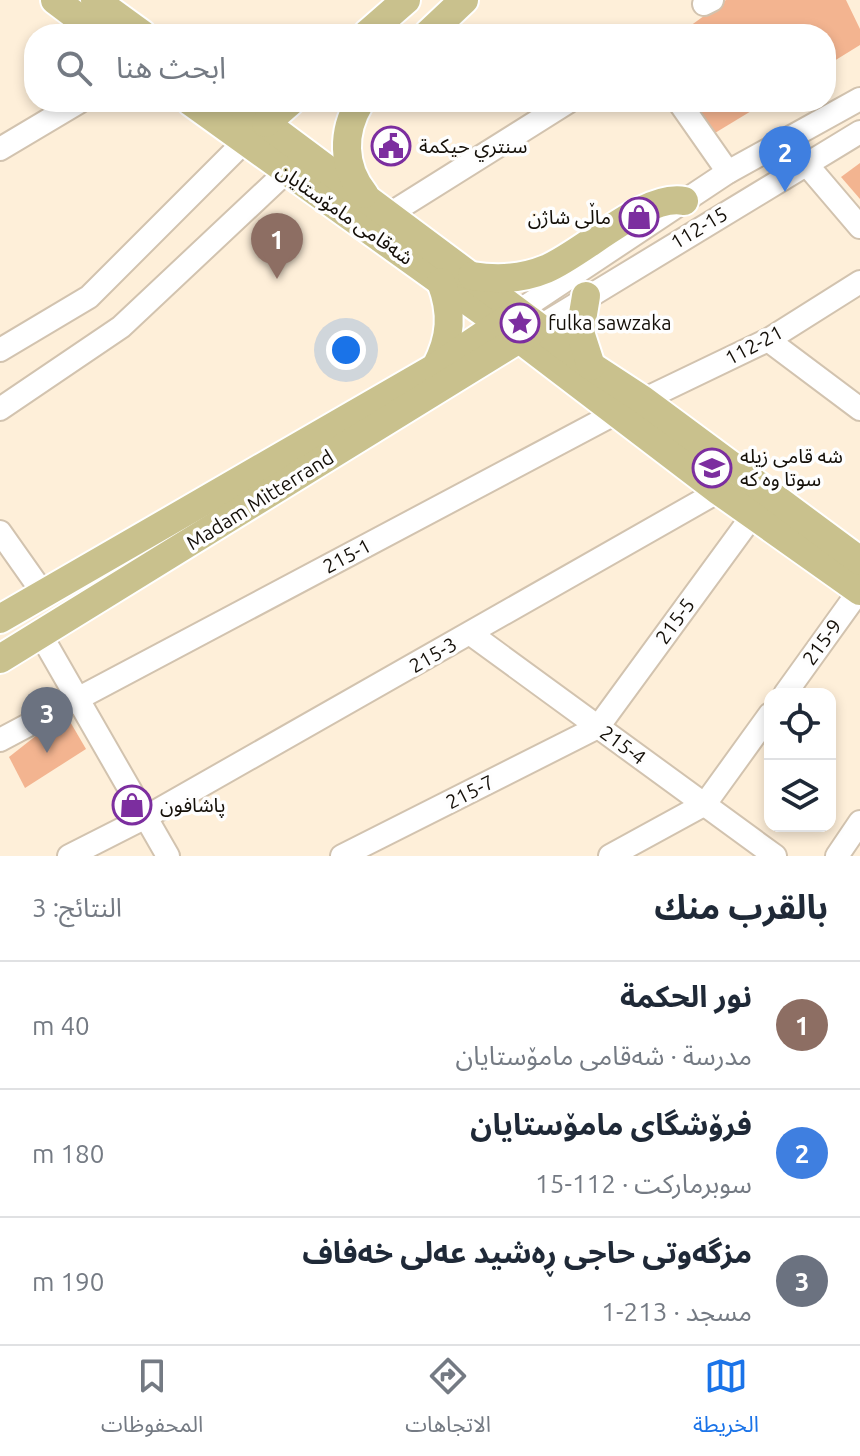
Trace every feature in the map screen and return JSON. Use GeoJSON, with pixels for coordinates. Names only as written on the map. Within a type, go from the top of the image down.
{"type":"FeatureCollection","features":[{"type":"Feature","properties":{"kind":"main road"},"geometry":{"type":"LineString","coordinates":[[55,0],[87,24]]}},
{"type":"Feature","properties":{"kind":"main road"},"geometry":{"type":"LineString","coordinates":[[95,0],[128,24]]}},
{"type":"Feature","properties":{"kind":"main road"},"geometry":{"type":"LineString","coordinates":[[439,24],[464,0]]}},
{"type":"Feature","properties":{"kind":"main road"},"geometry":{"type":"LineString","coordinates":[[378,24],[395,4]]}},
{"type":"Feature","properties":{"kind":"main road","name":"شەقامی مامۆستایان"},"geometry":{"type":"LineString","coordinates":[[204,112],[441,282],[519,325]]}},
{"type":"Feature","properties":{"kind":"main road","name":"شەقامی مامۆستایان"},"geometry":{"type":"LineString","coordinates":[[251,112],[472,276],[519,325]]}},
{"type":"Feature","properties":{"kind":"main road"},"geometry":{"type":"LineString","coordinates":[[266,123],[279,112]]}},
{"type":"Feature","properties":{"kind":"main road"},"geometry":{"type":"LineString","coordinates":[[356,112],[349,127],[347,162],[379,208]]}},
{"type":"Feature","properties":{"kind":"main road"},"geometry":{"type":"LineString","coordinates":[[472,276],[503,279],[544,270],[655,204],[684,201]]}},
{"type":"Feature","properties":{"kind":"main road"},"geometry":{"type":"LineString","coordinates":[[436,367],[447,343],[450,316],[441,282]]}},
{"type":"Feature","properties":{"kind":"main road"},"geometry":{"type":"LineString","coordinates":[[586,296],[580,332],[591,366]]}},
{"type":"Feature","properties":{"kind":"main road"},"geometry":{"type":"LineString","coordinates":[[519,325],[643,400],[860,561]]}},
{"type":"Feature","properties":{"kind":"main road"},"geometry":{"type":"LineString","coordinates":[[519,325],[554,368],[860,591]]}},
{"type":"Feature","properties":{"kind":"main road","name":"Madam Mitterrand"},"geometry":{"type":"LineString","coordinates":[[0,619],[436,367],[519,325]]}},
{"type":"Feature","properties":{"kind":"main road","name":"Madam Mitterrand"},"geometry":{"type":"LineString","coordinates":[[0,659],[357,441],[519,325]]}},
{"type":"Feature","properties":{"kind":"main road"},"geometry":{"type":"LineString","coordinates":[[357,441],[373,441],[389,435],[502,369],[533,364],[554,368]]}},
{"type":"Feature","properties":{"kind":"street"},"geometry":{"type":"LineString","coordinates":[[519,325],[684,201],[728,172],[860,99]]}},
{"type":"Feature","properties":{"kind":"street"},"geometry":{"type":"LineString","coordinates":[[0,149],[62,112]]}},
{"type":"Feature","properties":{"kind":"street"},"geometry":{"type":"LineString","coordinates":[[379,208],[550,112]]}},
{"type":"Feature","properties":{"kind":"street"},"geometry":{"type":"LineString","coordinates":[[686,112],[728,172]]}},
{"type":"Feature","properties":{"kind":"street","name":"112-15"},"geometry":{"type":"LineString","coordinates":[[519,325],[586,296],[860,132]]}},
{"type":"Feature","properties":{"kind":"street"},"geometry":{"type":"LineString","coordinates":[[786,139],[860,227]]}},
{"type":"Feature","properties":{"kind":"street"},"geometry":{"type":"LineString","coordinates":[[0,350],[89,297],[244,142]]}},
{"type":"Feature","properties":{"kind":"street"},"geometry":{"type":"LineString","coordinates":[[0,409],[121,327],[286,172]]}},
{"type":"Feature","properties":{"kind":"street","name":"112-21"},"geometry":{"type":"LineString","coordinates":[[643,400],[768,340],[860,282]]}},
{"type":"Feature","properties":{"kind":"street"},"geometry":{"type":"LineString","coordinates":[[768,340],[860,409]]}},
{"type":"Feature","properties":{"kind":"street","name":"215-1"},"geometry":{"type":"LineString","coordinates":[[0,740],[616,413]]}},
{"type":"Feature","properties":{"kind":"street","name":"215-3"},"geometry":{"type":"LineString","coordinates":[[69,856],[146,817],[719,491]]}},
{"type":"Feature","properties":{"kind":"street","name":"215-5"},"geometry":{"type":"LineString","coordinates":[[598,727],[753,515]]}},
{"type":"Feature","properties":{"kind":"street"},"geometry":{"type":"LineString","coordinates":[[0,532],[43,593]]}},
{"type":"Feature","properties":{"kind":"street","name":"215-9"},"geometry":{"type":"LineString","coordinates":[[789,688],[860,591]]}},
{"type":"Feature","properties":{"kind":"street","name":"215-4"},"geometry":{"type":"LineString","coordinates":[[471,634],[775,856]]}},
{"type":"Feature","properties":{"kind":"street"},"geometry":{"type":"LineString","coordinates":[[41,635],[168,856]]}},
{"type":"Feature","properties":{"kind":"street"},"geometry":{"type":"LineString","coordinates":[[610,856],[705,804],[764,722]]}},
{"type":"Feature","properties":{"kind":"street","name":"215-7"},"geometry":{"type":"LineString","coordinates":[[342,856],[598,727]]}},
{"type":"Feature","properties":{"kind":"street"},"geometry":{"type":"LineString","coordinates":[[837,856],[860,822]]}},
{"type":"Feature","properties":{"kind":"building"},"geometry":{"type":"Polygon","coordinates":[[[726,0],[846,0],[860,29],[860,45],[836,60],[836,24],[693,24],[726,0]]]}},
{"type":"Feature","properties":{"kind":"building"},"geometry":{"type":"Polygon","coordinates":[[[697,112],[750,112],[710,136],[697,112]]]}},
{"type":"Feature","properties":{"kind":"building"},"geometry":{"type":"Polygon","coordinates":[[[860,163],[860,199],[841,177],[860,163]]]}},
{"type":"Feature","properties":{"kind":"building"},"geometry":{"type":"Polygon","coordinates":[[[65,713],[86,749],[25,788],[9,757],[65,713]]]}},
{"type":"Feature","properties":{"kind":"place","name":"سنتري حيكمة"},"geometry":{"type":"Point","coordinates":[391,146]}},
{"type":"Feature","properties":{"kind":"place","name":"فرۆشگای مامۆستایان"},"geometry":{"type":"Point","coordinates":[785,192]}},
{"type":"Feature","properties":{"kind":"place","name":"ماڵی شاژن"},"geometry":{"type":"Point","coordinates":[639,217]}},
{"type":"Feature","properties":{"kind":"place","name":"نور الحكمة"},"geometry":{"type":"Point","coordinates":[277,279]}},
{"type":"Feature","properties":{"kind":"place","name":"fulka sawzaka"},"geometry":{"type":"Point","coordinates":[520,323]}},
{"type":"Feature","properties":{"kind":"place","name":"شه قامى زيله سوتا وه كه"},"geometry":{"type":"Point","coordinates":[712,468]}},
{"type":"Feature","properties":{"kind":"place","name":"مزگەوتی حاجی ڕەشید عەلی خەفاف"},"geometry":{"type":"Point","coordinates":[47,753]}},
{"type":"Feature","properties":{"kind":"place","name":"پاشافون"},"geometry":{"type":"Point","coordinates":[132,805]}}]}
